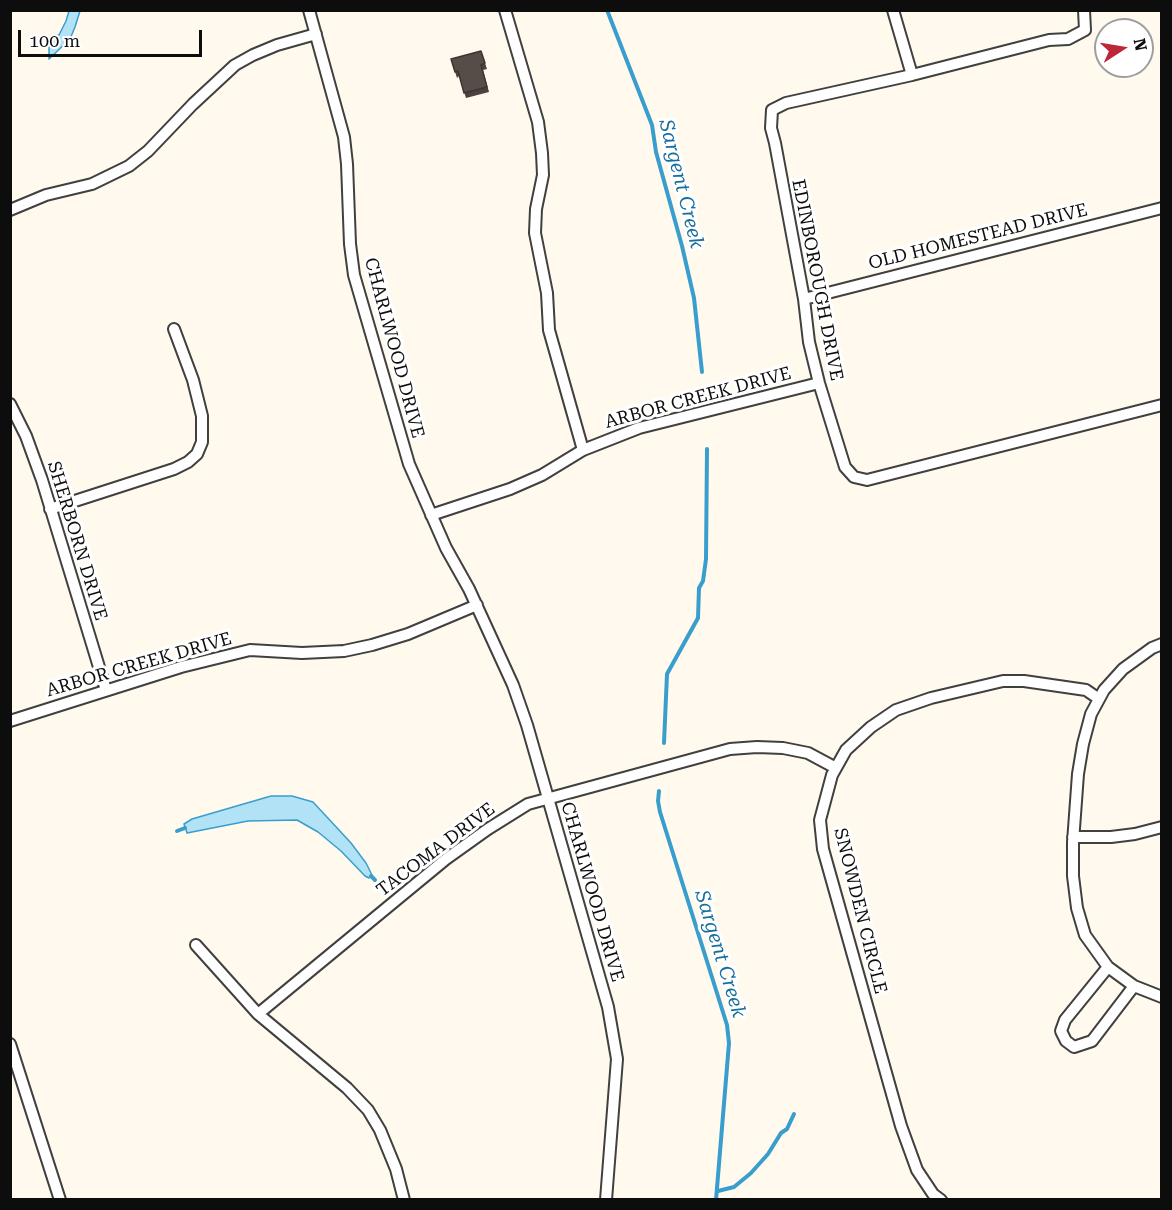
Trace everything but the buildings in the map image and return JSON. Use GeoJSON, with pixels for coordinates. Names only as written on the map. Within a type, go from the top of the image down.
{"type":"FeatureCollection","features":[{"type":"Feature","properties":{"kind":"street","name":"CHARLWOOD DRIVE"},"geometry":{"type":"LineString","coordinates":[[309,10],[344,136],[354,275],[409,464],[431,515]]}},
{"type":"Feature","properties":{"kind":"street"},"geometry":{"type":"LineString","coordinates":[[505,10],[538,122],[543,175],[536,209],[535,233],[546,293],[549,330],[583,450]]}},
{"type":"Feature","properties":{"kind":"street"},"geometry":{"type":"LineString","coordinates":[[893,10],[912,75]]}},
{"type":"Feature","properties":{"kind":"street","name":"EDINBOROUGH DRIVE"},"geometry":{"type":"LineString","coordinates":[[1084,10],[1085,30],[1068,39],[1049,40],[786,104],[772,110],[771,128],[804,299],[809,342],[819,383],[845,466],[854,477],[867,480],[1161,405]]}},
{"type":"Feature","properties":{"kind":"street"},"geometry":{"type":"LineString","coordinates":[[10,210],[46,195],[92,184],[129,166],[148,151],[235,65],[277,45],[316,34]]}},
{"type":"Feature","properties":{"kind":"street","name":"OLD HOMESTEAD DRIVE"},"geometry":{"type":"LineString","coordinates":[[804,299],[1161,208]]}},
{"type":"Feature","properties":{"kind":"street"},"geometry":{"type":"LineString","coordinates":[[50,509],[174,469],[197,454],[202,442],[202,416],[193,380],[174,329]]}},
{"type":"Feature","properties":{"kind":"street","name":"ARBOR CREEK DRIVE"},"geometry":{"type":"LineString","coordinates":[[431,515],[510,489],[542,475],[583,450],[639,428],[819,383]]}},
{"type":"Feature","properties":{"kind":"street","name":"SHERBORN DRIVE"},"geometry":{"type":"LineString","coordinates":[[10,404],[26,436],[42,480],[106,690]]}},
{"type":"Feature","properties":{"kind":"street"},"geometry":{"type":"LineString","coordinates":[[431,515],[477,605]]}},
{"type":"Feature","properties":{"kind":"street","name":"CHARLWOOD DRIVE"},"geometry":{"type":"LineString","coordinates":[[477,605],[513,685],[527,725],[586,927],[614,1034],[617,1059],[606,1200]]}},
{"type":"Feature","properties":{"kind":"street","name":"ARBOR CREEK DRIVE"},"geometry":{"type":"LineString","coordinates":[[10,721],[181,667],[250,650],[302,653],[344,651],[372,645],[408,634],[477,605]]}},
{"type":"Feature","properties":{"kind":"street"},"geometry":{"type":"LineString","coordinates":[[1161,644],[1124,669],[1104,690],[1091,714],[1083,744],[1073,837],[1073,876],[1077,908],[1085,935],[1108,967],[1134,986],[1161,997]]}},
{"type":"Feature","properties":{"kind":"street","name":"SNOWDEN CIRCLE"},"geometry":{"type":"LineString","coordinates":[[940,1200],[933,1194],[917,1170],[901,1126],[823,849],[820,820],[832,775],[846,750],[871,727],[896,710],[967,689],[1003,681],[1024,681],[1086,690],[1099,699]]}},
{"type":"Feature","properties":{"kind":"street","name":"TACOMA DRIVE"},"geometry":{"type":"LineString","coordinates":[[258,1014],[446,859],[528,804],[730,749],[757,747],[791,749],[808,753],[836,768]]}},
{"type":"Feature","properties":{"kind":"street"},"geometry":{"type":"LineString","coordinates":[[1073,837],[1111,837],[1161,827]]}},
{"type":"Feature","properties":{"kind":"street"},"geometry":{"type":"LineString","coordinates":[[196,945],[258,1014],[347,1088],[368,1110],[380,1130],[396,1169],[404,1200]]}},
{"type":"Feature","properties":{"kind":"street"},"geometry":{"type":"LineString","coordinates":[[1108,967],[1065,1020],[1061,1031],[1066,1041],[1074,1047],[1092,1041],[1134,986]]}},
{"type":"Feature","properties":{"kind":"street"},"geometry":{"type":"LineString","coordinates":[[10,1044],[60,1200]]}},
{"type":"Feature","properties":{"kind":"water"},"geometry":{"type":"Polygon","coordinates":[[[69,11],[80,11],[70,39],[49,59],[49,44],[46,39],[59,35],[69,11]]]}},
{"type":"Feature","properties":{"kind":"water"},"geometry":{"type":"Polygon","coordinates":[[[271,796],[292,796],[313,802],[351,843],[372,875],[369,878],[365,876],[341,851],[318,832],[297,820],[248,821],[187,833],[184,824],[192,819],[271,796]]]}},
{"type":"Feature","properties":{"kind":"waterway","name":"Sargent Creek"},"geometry":{"type":"LineString","coordinates":[[607,10],[652,125],[656,152],[694,298],[702,372]]}},
{"type":"Feature","properties":{"kind":"waterway","name":"Sargent Creek"},"geometry":{"type":"LineString","coordinates":[[664,743],[667,674],[698,618],[699,588],[703,581],[706,559],[707,449]]}},
{"type":"Feature","properties":{"kind":"waterway","name":"Sargent Creek"},"geometry":{"type":"LineString","coordinates":[[659,791],[660,812],[727,1025],[729,1043],[716,1200]]}},
{"type":"Feature","properties":{"kind":"waterway"},"geometry":{"type":"LineString","coordinates":[[177,831],[185,828]]}},
{"type":"Feature","properties":{"kind":"waterway"},"geometry":{"type":"LineString","coordinates":[[371,876],[375,880]]}},
{"type":"Feature","properties":{"kind":"waterway"},"geometry":{"type":"LineString","coordinates":[[718,1191],[734,1187],[751,1173],[768,1154],[781,1133],[787,1129],[794,1114]]}}]}
